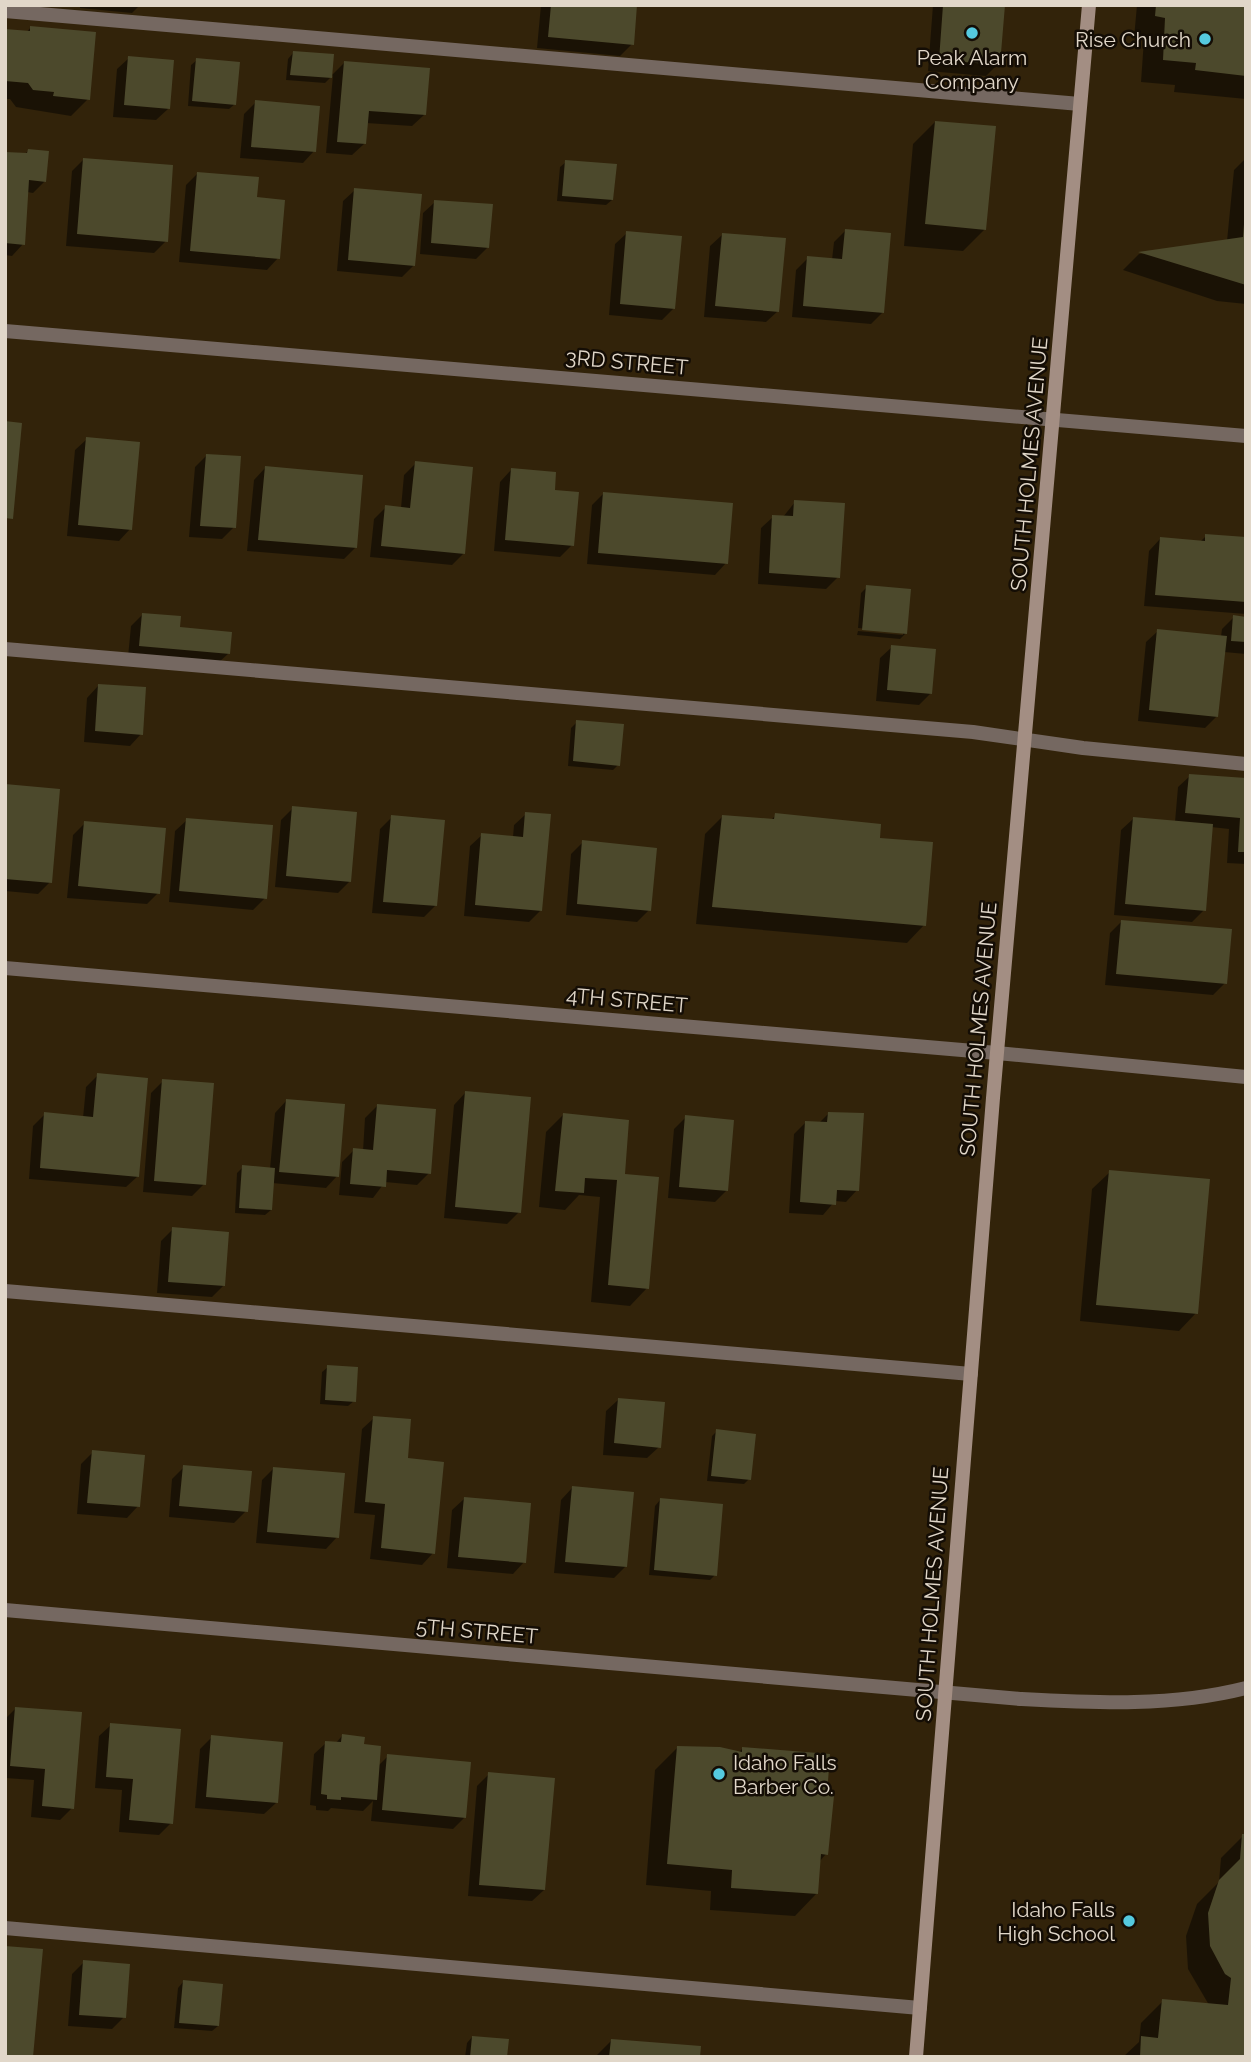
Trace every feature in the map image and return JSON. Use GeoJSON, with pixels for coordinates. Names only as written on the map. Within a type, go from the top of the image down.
{"type":"FeatureCollection","features":[{"type":"Feature","properties":{"kind":"main road","name":"SOUTH HOLMES AVENUE"},"geometry":{"type":"LineString","coordinates":[[916,2057],[997,1053],[1089,5]]}},
{"type":"Feature","properties":{"kind":"street"},"geometry":{"type":"LineString","coordinates":[[5,11],[1080,104]]}},
{"type":"Feature","properties":{"kind":"street","name":"3RD STREET"},"geometry":{"type":"LineString","coordinates":[[5,331],[1054,417],[1246,436]]}},
{"type":"Feature","properties":{"kind":"street"},"geometry":{"type":"LineString","coordinates":[[5,649],[1025,739],[1083,748],[1246,764]]}},
{"type":"Feature","properties":{"kind":"street","name":"4TH STREET"},"geometry":{"type":"LineString","coordinates":[[5,968],[997,1053],[1246,1077]]}},
{"type":"Feature","properties":{"kind":"street"},"geometry":{"type":"LineString","coordinates":[[5,1291],[971,1374]]}},
{"type":"Feature","properties":{"kind":"street","name":"5TH STREET"},"geometry":{"type":"LineString","coordinates":[[5,1610],[946,1694],[1122,1705],[1203,1699],[1246,1688]]}},
{"type":"Feature","properties":{"kind":"street"},"geometry":{"type":"LineString","coordinates":[[5,1928],[920,2008]]}},
{"type":"Feature","properties":{"kind":"building"},"geometry":{"type":"Polygon","coordinates":[[[551,5],[637,5],[634,45],[548,37],[551,5]]]}},
{"type":"Feature","properties":{"kind":"building","name":"Peak Alarm Company"},"geometry":{"type":"Polygon","coordinates":[[[943,5],[1005,5],[1000,65],[939,60],[943,5]]]}},
{"type":"Feature","properties":{"kind":"building","name":"Rise Church"},"geometry":{"type":"Polygon","coordinates":[[[1156,5],[1246,5],[1246,76],[1195,70],[1196,63],[1163,60],[1165,18],[1155,16],[1156,5]]]}},
{"type":"Feature","properties":{"kind":"building"},"geometry":{"type":"Polygon","coordinates":[[[30,26],[96,32],[90,100],[53,96],[54,92],[33,90],[28,83],[5,81],[5,29],[30,31],[30,26]]]}},
{"type":"Feature","properties":{"kind":"building"},"geometry":{"type":"Polygon","coordinates":[[[293,51],[334,54],[332,78],[290,75],[293,51]]]}},
{"type":"Feature","properties":{"kind":"building"},"geometry":{"type":"Polygon","coordinates":[[[128,56],[174,60],[170,109],[124,105],[128,56]]]}},
{"type":"Feature","properties":{"kind":"building"},"geometry":{"type":"Polygon","coordinates":[[[196,58],[240,62],[236,105],[192,101],[196,58]]]}},
{"type":"Feature","properties":{"kind":"building"},"geometry":{"type":"Polygon","coordinates":[[[344,61],[430,68],[426,115],[369,111],[366,144],[337,142],[344,61]]]}},
{"type":"Feature","properties":{"kind":"building"},"geometry":{"type":"Polygon","coordinates":[[[255,100],[320,106],[316,152],[251,147],[255,100]]]}},
{"type":"Feature","properties":{"kind":"building"},"geometry":{"type":"Polygon","coordinates":[[[935,121],[996,126],[986,230],[925,224],[935,121]]]}},
{"type":"Feature","properties":{"kind":"building"},"geometry":{"type":"Polygon","coordinates":[[[28,149],[49,151],[46,182],[29,180],[25,245],[5,243],[5,152],[27,153],[28,149]]]}},
{"type":"Feature","properties":{"kind":"building"},"geometry":{"type":"Polygon","coordinates":[[[83,158],[173,165],[168,242],[77,234],[83,158]]]}},
{"type":"Feature","properties":{"kind":"building"},"geometry":{"type":"Polygon","coordinates":[[[565,160],[617,164],[613,200],[562,196],[565,160]]]}},
{"type":"Feature","properties":{"kind":"building"},"geometry":{"type":"Polygon","coordinates":[[[197,172],[259,177],[257,197],[285,200],[280,259],[190,251],[197,172]]]}},
{"type":"Feature","properties":{"kind":"building"},"geometry":{"type":"Polygon","coordinates":[[[354,188],[422,194],[415,266],[348,260],[354,188]]]}},
{"type":"Feature","properties":{"kind":"building"},"geometry":{"type":"Polygon","coordinates":[[[434,200],[493,204],[489,248],[431,243],[434,200]]]}},
{"type":"Feature","properties":{"kind":"building"},"geometry":{"type":"Polygon","coordinates":[[[1244,224],[1246,285],[1138,252],[1243,237],[1244,224]]]}},
{"type":"Feature","properties":{"kind":"building"},"geometry":{"type":"Polygon","coordinates":[[[845,229],[891,233],[884,313],[803,306],[807,256],[842,259],[845,229]]]}},
{"type":"Feature","properties":{"kind":"building"},"geometry":{"type":"Polygon","coordinates":[[[626,231],[682,236],[675,309],[620,304],[626,231]]]}},
{"type":"Feature","properties":{"kind":"building"},"geometry":{"type":"Polygon","coordinates":[[[722,233],[786,238],[779,312],[715,306],[722,233]]]}},
{"type":"Feature","properties":{"kind":"building"},"geometry":{"type":"Polygon","coordinates":[[[5,421],[22,423],[13,519],[5,518],[5,421]]]}},
{"type":"Feature","properties":{"kind":"building"},"geometry":{"type":"Polygon","coordinates":[[[86,437],[140,442],[132,530],[78,525],[86,437]]]}},
{"type":"Feature","properties":{"kind":"building"},"geometry":{"type":"Polygon","coordinates":[[[206,454],[241,456],[236,528],[200,526],[206,454]]]}},
{"type":"Feature","properties":{"kind":"building"},"geometry":{"type":"Polygon","coordinates":[[[415,461],[473,467],[465,554],[381,546],[385,505],[410,508],[415,461]]]}},
{"type":"Feature","properties":{"kind":"building"},"geometry":{"type":"Polygon","coordinates":[[[265,466],[363,475],[357,548],[258,540],[265,466]]]}},
{"type":"Feature","properties":{"kind":"building"},"geometry":{"type":"Polygon","coordinates":[[[511,468],[556,472],[555,490],[579,492],[574,546],[505,540],[511,468]]]}},
{"type":"Feature","properties":{"kind":"building"},"geometry":{"type":"Polygon","coordinates":[[[603,492],[733,503],[728,564],[598,553],[603,492]]]}},
{"type":"Feature","properties":{"kind":"building"},"geometry":{"type":"Polygon","coordinates":[[[794,500],[845,503],[840,578],[769,573],[772,515],[793,516],[794,500]]]}},
{"type":"Feature","properties":{"kind":"building"},"geometry":{"type":"Polygon","coordinates":[[[1205,534],[1246,537],[1246,602],[1155,595],[1160,537],[1205,541],[1205,534]]]}},
{"type":"Feature","properties":{"kind":"building"},"geometry":{"type":"Polygon","coordinates":[[[866,585],[911,589],[907,634],[862,630],[866,585]]]}},
{"type":"Feature","properties":{"kind":"building"},"geometry":{"type":"Polygon","coordinates":[[[142,613],[181,616],[180,627],[232,632],[230,654],[139,646],[142,613]]]}},
{"type":"Feature","properties":{"kind":"building"},"geometry":{"type":"Polygon","coordinates":[[[1233,615],[1246,617],[1246,642],[1231,641],[1233,615]]]}},
{"type":"Feature","properties":{"kind":"building"},"geometry":{"type":"Polygon","coordinates":[[[1157,629],[1227,636],[1218,717],[1149,710],[1157,629]]]}},
{"type":"Feature","properties":{"kind":"building"},"geometry":{"type":"Polygon","coordinates":[[[891,645],[936,649],[932,694],[887,690],[891,645]]]}},
{"type":"Feature","properties":{"kind":"building"},"geometry":{"type":"Polygon","coordinates":[[[98,684],[146,687],[143,735],[95,731],[98,684]]]}},
{"type":"Feature","properties":{"kind":"building"},"geometry":{"type":"Polygon","coordinates":[[[576,720],[624,724],[620,766],[573,761],[576,720]]]}},
{"type":"Feature","properties":{"kind":"building"},"geometry":{"type":"Polygon","coordinates":[[[1189,774],[1246,778],[1246,852],[1238,852],[1240,818],[1185,813],[1189,774]]]}},
{"type":"Feature","properties":{"kind":"building"},"geometry":{"type":"Polygon","coordinates":[[[5,784],[60,789],[52,883],[5,879],[5,784]]]}},
{"type":"Feature","properties":{"kind":"building"},"geometry":{"type":"Polygon","coordinates":[[[292,806],[357,812],[351,882],[286,876],[292,806]]]}},
{"type":"Feature","properties":{"kind":"building"},"geometry":{"type":"Polygon","coordinates":[[[525,812],[551,814],[542,911],[475,905],[481,833],[523,837],[525,812]]]}},
{"type":"Feature","properties":{"kind":"building"},"geometry":{"type":"Polygon","coordinates":[[[775,813],[881,824],[880,838],[933,842],[926,926],[712,907],[722,815],[774,819],[775,813]]]}},
{"type":"Feature","properties":{"kind":"building"},"geometry":{"type":"Polygon","coordinates":[[[391,815],[445,820],[437,906],[383,902],[391,815]]]}},
{"type":"Feature","properties":{"kind":"building"},"geometry":{"type":"Polygon","coordinates":[[[1133,817],[1213,824],[1206,911],[1125,904],[1133,817]]]}},
{"type":"Feature","properties":{"kind":"building"},"geometry":{"type":"Polygon","coordinates":[[[186,818],[273,825],[267,899],[179,891],[186,818]]]}},
{"type":"Feature","properties":{"kind":"building"},"geometry":{"type":"Polygon","coordinates":[[[84,821],[166,828],[160,894],[78,886],[84,821]]]}},
{"type":"Feature","properties":{"kind":"building"},"geometry":{"type":"Polygon","coordinates":[[[582,840],[657,848],[651,911],[577,904],[582,840]]]}},
{"type":"Feature","properties":{"kind":"building"},"geometry":{"type":"Polygon","coordinates":[[[1121,920],[1232,929],[1227,984],[1116,974],[1121,920]]]}},
{"type":"Feature","properties":{"kind":"building"},"geometry":{"type":"Polygon","coordinates":[[[97,1073],[148,1078],[139,1177],[40,1168],[44,1112],[93,1117],[97,1073]]]}},
{"type":"Feature","properties":{"kind":"building"},"geometry":{"type":"Polygon","coordinates":[[[162,1079],[214,1083],[206,1185],[154,1181],[162,1079]]]}},
{"type":"Feature","properties":{"kind":"building"},"geometry":{"type":"Polygon","coordinates":[[[465,1091],[531,1097],[521,1213],[455,1207],[465,1091]]]}},
{"type":"Feature","properties":{"kind":"building"},"geometry":{"type":"Polygon","coordinates":[[[286,1099],[345,1104],[339,1177],[279,1172],[286,1099]]]}},
{"type":"Feature","properties":{"kind":"building"},"geometry":{"type":"Polygon","coordinates":[[[377,1104],[436,1109],[431,1174],[387,1170],[386,1187],[350,1184],[353,1148],[373,1150],[377,1104]]]}},
{"type":"Feature","properties":{"kind":"building"},"geometry":{"type":"Polygon","coordinates":[[[828,1112],[864,1113],[859,1191],[837,1190],[836,1205],[800,1202],[805,1121],[827,1122],[828,1112]]]}},
{"type":"Feature","properties":{"kind":"building"},"geometry":{"type":"Polygon","coordinates":[[[563,1113],[629,1120],[625,1174],[659,1177],[649,1289],[608,1285],[617,1180],[585,1178],[584,1193],[555,1191],[563,1113]]]}},
{"type":"Feature","properties":{"kind":"building"},"geometry":{"type":"Polygon","coordinates":[[[685,1115],[734,1120],[728,1191],[679,1187],[685,1115]]]}},
{"type":"Feature","properties":{"kind":"building"},"geometry":{"type":"Polygon","coordinates":[[[242,1165],[275,1168],[272,1210],[239,1208],[242,1165]]]}},
{"type":"Feature","properties":{"kind":"building"},"geometry":{"type":"Polygon","coordinates":[[[1109,1170],[1210,1179],[1198,1314],[1096,1305],[1109,1170]]]}},
{"type":"Feature","properties":{"kind":"building"},"geometry":{"type":"Polygon","coordinates":[[[172,1227],[229,1232],[225,1286],[168,1282],[172,1227]]]}},
{"type":"Feature","properties":{"kind":"building"},"geometry":{"type":"Polygon","coordinates":[[[327,1365],[358,1367],[356,1402],[325,1400],[327,1365]]]}},
{"type":"Feature","properties":{"kind":"building"},"geometry":{"type":"Polygon","coordinates":[[[618,1398],[665,1402],[661,1448],[614,1443],[618,1398]]]}},
{"type":"Feature","properties":{"kind":"building"},"geometry":{"type":"Polygon","coordinates":[[[373,1416],[411,1419],[408,1458],[444,1462],[435,1554],[381,1548],[385,1504],[365,1502],[373,1416]]]}},
{"type":"Feature","properties":{"kind":"building"},"geometry":{"type":"Polygon","coordinates":[[[716,1429],[756,1434],[751,1480],[711,1476],[716,1429]]]}},
{"type":"Feature","properties":{"kind":"building"},"geometry":{"type":"Polygon","coordinates":[[[92,1450],[145,1455],[140,1507],[87,1503],[92,1450]]]}},
{"type":"Feature","properties":{"kind":"building"},"geometry":{"type":"Polygon","coordinates":[[[183,1465],[252,1471],[248,1512],[179,1506],[183,1465]]]}},
{"type":"Feature","properties":{"kind":"building"},"geometry":{"type":"Polygon","coordinates":[[[273,1467],[345,1473],[339,1538],[267,1532],[273,1467]]]}},
{"type":"Feature","properties":{"kind":"building"},"geometry":{"type":"Polygon","coordinates":[[[572,1486],[634,1492],[627,1567],[565,1562],[572,1486]]]}},
{"type":"Feature","properties":{"kind":"building"},"geometry":{"type":"Polygon","coordinates":[[[464,1497],[531,1503],[526,1563],[458,1557],[464,1497]]]}},
{"type":"Feature","properties":{"kind":"building"},"geometry":{"type":"Polygon","coordinates":[[[660,1498],[723,1504],[717,1576],[654,1570],[660,1498]]]}},
{"type":"Feature","properties":{"kind":"building"},"geometry":{"type":"Polygon","coordinates":[[[15,1707],[82,1712],[74,1809],[42,1806],[45,1769],[10,1766],[15,1707]]]}},
{"type":"Feature","properties":{"kind":"building"},"geometry":{"type":"Polygon","coordinates":[[[110,1723],[181,1729],[173,1824],[129,1820],[133,1779],[106,1777],[110,1723]]]}},
{"type":"Feature","properties":{"kind":"building"},"geometry":{"type":"Polygon","coordinates":[[[342,1734],[365,1737],[364,1744],[381,1746],[377,1800],[341,1797],[341,1800],[327,1799],[327,1795],[321,1794],[325,1741],[341,1742],[342,1734]]]}},
{"type":"Feature","properties":{"kind":"building"},"geometry":{"type":"Polygon","coordinates":[[[211,1735],[283,1742],[278,1803],[206,1797],[211,1735]]]}},
{"type":"Feature","properties":{"kind":"building"},"geometry":{"type":"Polygon","coordinates":[[[677,1746],[720,1747],[742,1752],[742,1747],[830,1754],[827,1795],[834,1796],[828,1855],[821,1854],[818,1894],[731,1888],[732,1870],[667,1864],[677,1746]]]}},
{"type":"Feature","properties":{"kind":"building"},"geometry":{"type":"Polygon","coordinates":[[[387,1754],[471,1762],[466,1818],[382,1810],[387,1754]]]}},
{"type":"Feature","properties":{"kind":"building"},"geometry":{"type":"Polygon","coordinates":[[[488,1772],[555,1778],[545,1890],[479,1885],[488,1772]]]}},
{"type":"Feature","properties":{"kind":"building"},"geometry":{"type":"Polygon","coordinates":[[[1242,1834],[1246,1834],[1246,2057],[1140,2057],[1141,2036],[1158,2038],[1162,1999],[1228,2005],[1231,1978],[1225,1974],[1210,1946],[1208,1913],[1219,1880],[1240,1859],[1242,1834]]]}},
{"type":"Feature","properties":{"kind":"building"},"geometry":{"type":"Polygon","coordinates":[[[5,1946],[43,1949],[33,2057],[5,2057],[5,1946]]]}},
{"type":"Feature","properties":{"kind":"building"},"geometry":{"type":"Polygon","coordinates":[[[83,1960],[130,1964],[126,2018],[79,2015],[83,1960]]]}},
{"type":"Feature","properties":{"kind":"building"},"geometry":{"type":"Polygon","coordinates":[[[183,1980],[223,1984],[219,2026],[179,2023],[183,1980]]]}},
{"type":"Feature","properties":{"kind":"building"},"geometry":{"type":"Polygon","coordinates":[[[472,2036],[509,2039],[507,2057],[470,2057],[472,2036]]]}},
{"type":"Feature","properties":{"kind":"building"},"geometry":{"type":"Polygon","coordinates":[[[611,2039],[701,2046],[700,2057],[609,2057],[611,2039]]]}},
{"type":"Feature","properties":{"kind":"place","name":"Peak Alarm Company"},"geometry":{"type":"Point","coordinates":[972,33]}},
{"type":"Feature","properties":{"kind":"place","name":"Rise Church"},"geometry":{"type":"Point","coordinates":[1205,39]}},
{"type":"Feature","properties":{"kind":"place","name":"Idaho Falls Barber Co."},"geometry":{"type":"Point","coordinates":[719,1774]}},
{"type":"Feature","properties":{"kind":"place","name":"Idaho Falls High School"},"geometry":{"type":"Point","coordinates":[1129,1921]}}]}
